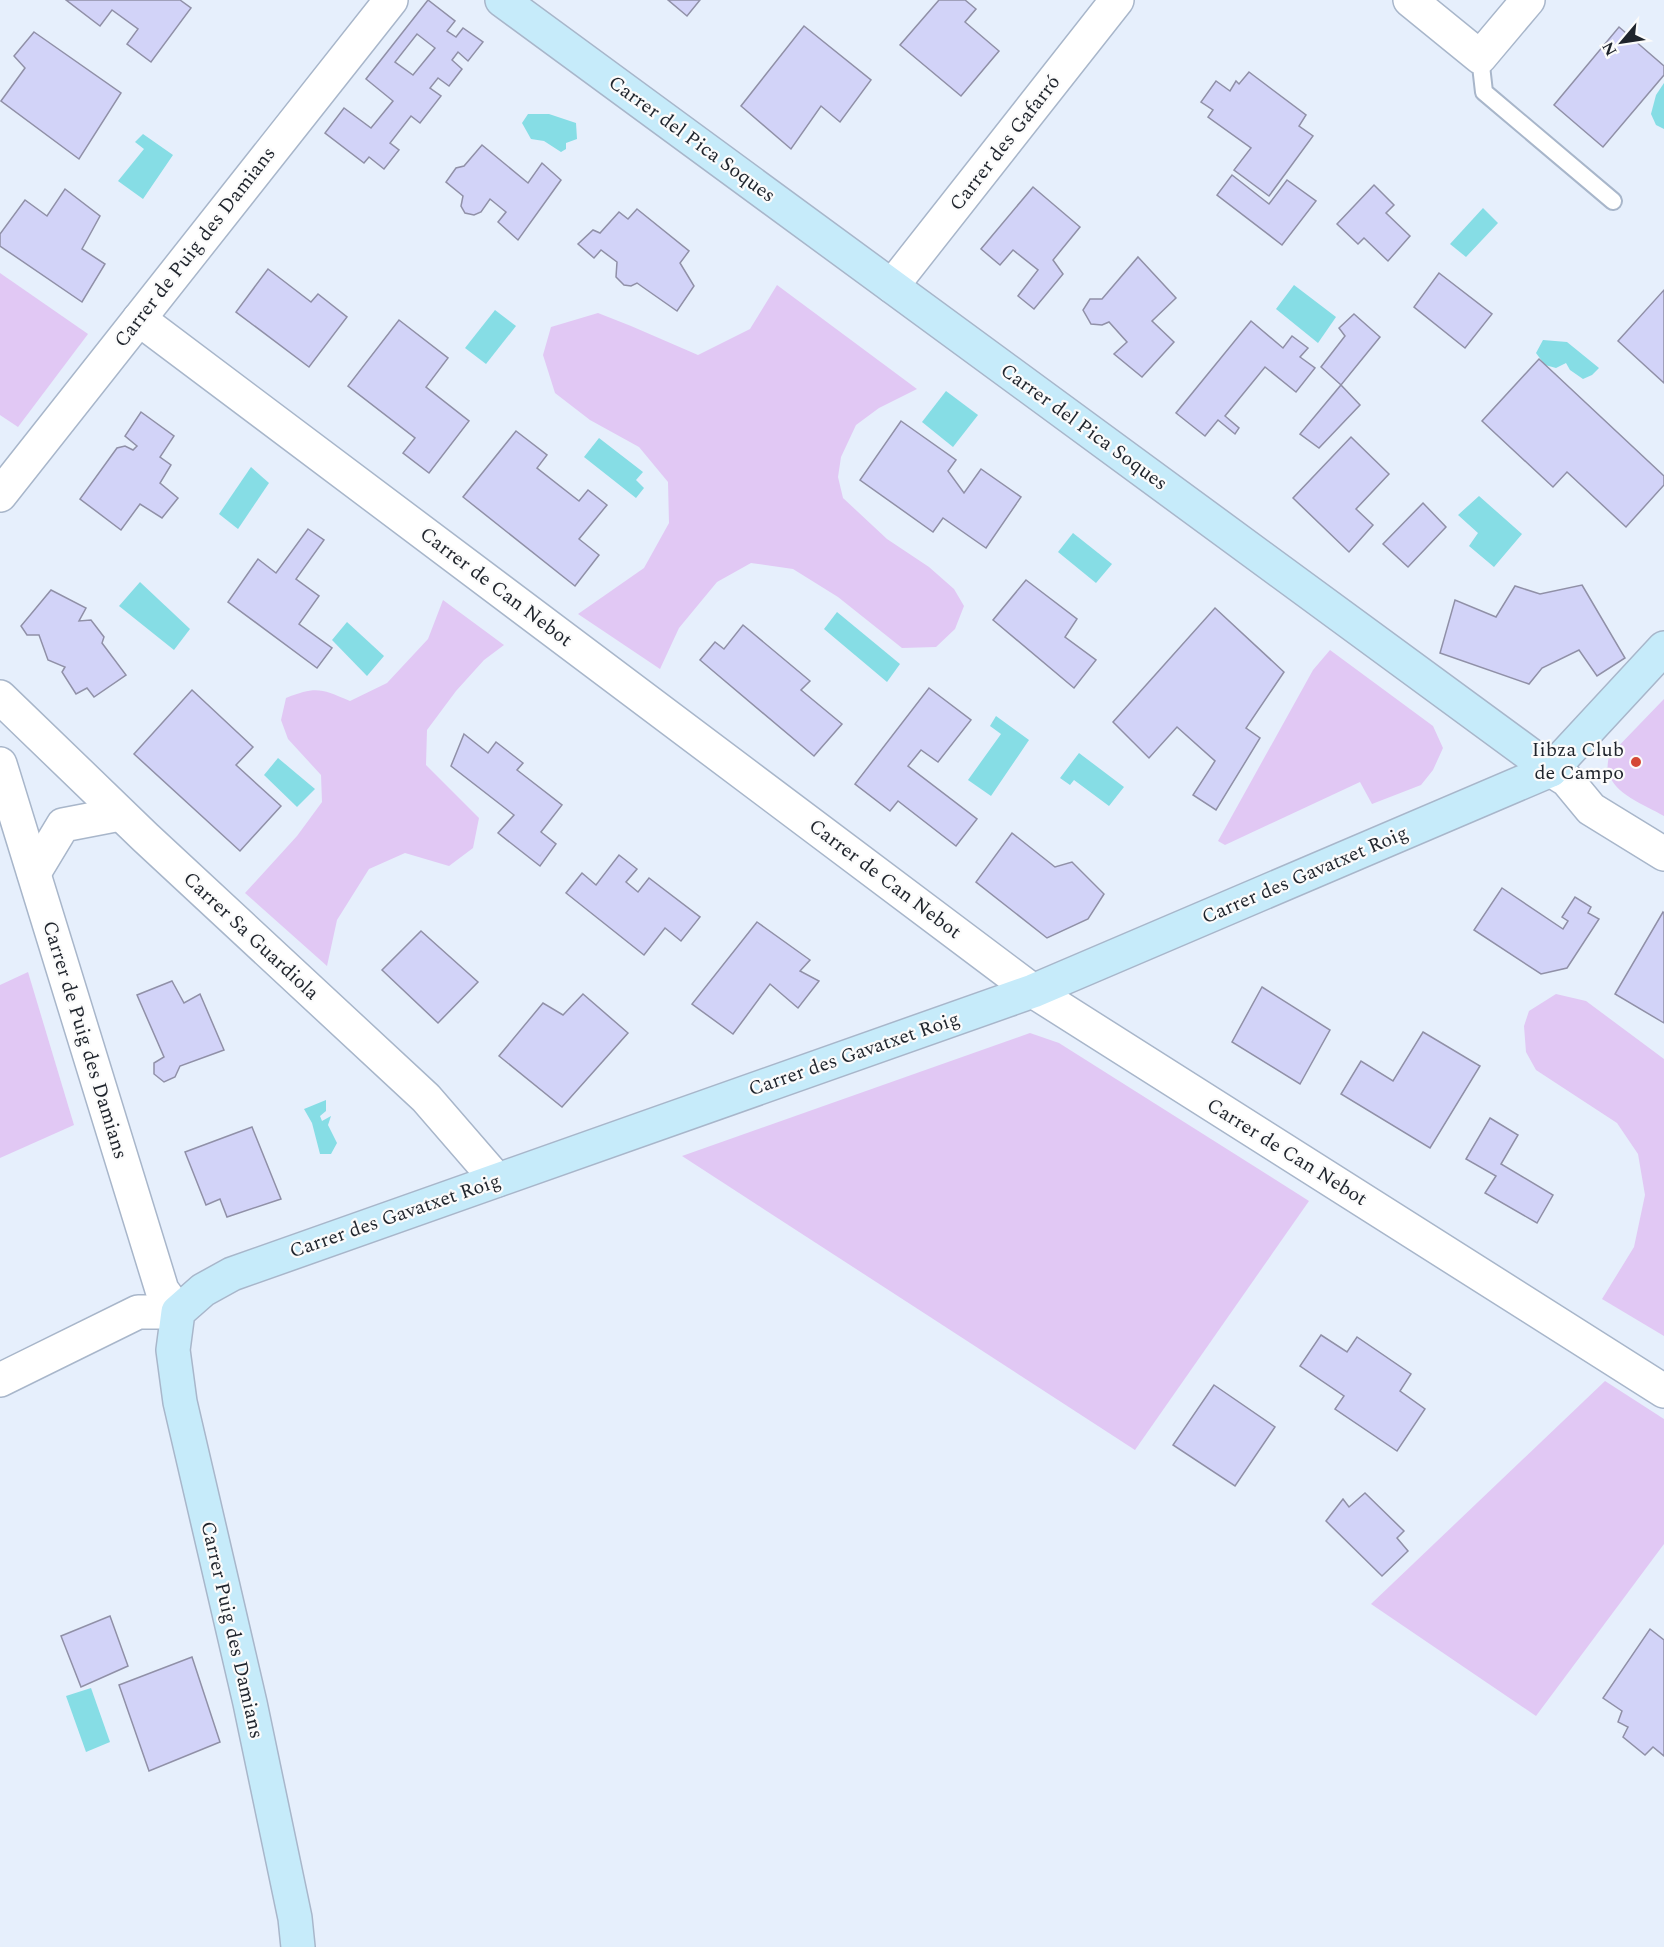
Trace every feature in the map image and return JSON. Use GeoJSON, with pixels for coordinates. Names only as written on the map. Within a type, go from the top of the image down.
{"type":"FeatureCollection","features":[{"type":"Feature","properties":{"kind":"street","name":"Carrer de Puig des Damians"},"geometry":{"type":"LineString","coordinates":[[0,495],[391,0]]}},
{"type":"Feature","properties":{"kind":"street","name":"Carrer del Pica Soques"},"geometry":{"type":"LineString","coordinates":[[502,0],[1567,780],[1591,809],[1664,854]]}},
{"type":"Feature","properties":{"kind":"street","name":"Carrer des Gafarró"},"geometry":{"type":"LineString","coordinates":[[892,286],[1117,0]]}},
{"type":"Feature","properties":{"kind":"street"},"geometry":{"type":"LineString","coordinates":[[1410,0],[1480,57],[1528,0]]}},
{"type":"Feature","properties":{"kind":"street","name":"Carrer de Can Nebot"},"geometry":{"type":"LineString","coordinates":[[139,319],[1033,991],[1664,1391]]}},
{"type":"Feature","properties":{"kind":"street","name":"Carrer des Gavatxet Roig"},"geometry":{"type":"LineString","coordinates":[[178,1312],[203,1290],[232,1274],[1033,991],[1551,770],[1664,648]]}},
{"type":"Feature","properties":{"kind":"street","name":"Carrer Sa Guardiola"},"geometry":{"type":"LineString","coordinates":[[0,697],[120,814],[426,1098],[497,1180]]}},
{"type":"Feature","properties":{"kind":"street","name":"Carrer de Puig des Damians"},"geometry":{"type":"LineString","coordinates":[[0,764],[162,1290],[178,1312]]}},
{"type":"Feature","properties":{"kind":"street"},"geometry":{"type":"LineString","coordinates":[[34,873],[63,825],[120,814]]}},
{"type":"Feature","properties":{"kind":"street"},"geometry":{"type":"LineString","coordinates":[[0,1380],[138,1311],[178,1312]]}},
{"type":"Feature","properties":{"kind":"street","name":"Carrer Puig des Damians"},"geometry":{"type":"LineString","coordinates":[[178,1312],[173,1350],[180,1402],[250,1703],[295,1918],[298,1947]]}},
{"type":"Feature","properties":{"kind":"lane"},"geometry":{"type":"LineString","coordinates":[[1480,57],[1484,92],[1613,201]]}},
{"type":"Feature","properties":{"kind":"shaded area"},"geometry":{"type":"Polygon","coordinates":[[[0,273],[88,334],[18,427],[0,415],[0,273]]]}},
{"type":"Feature","properties":{"kind":"shaded area"},"geometry":{"type":"Polygon","coordinates":[[[777,285],[917,389],[879,408],[856,425],[841,457],[838,477],[843,498],[887,539],[929,567],[954,589],[964,606],[955,629],[936,647],[902,648],[838,597],[793,569],[751,563],[717,582],[679,628],[660,669],[578,614],[644,568],[669,523],[668,482],[639,447],[590,420],[555,393],[543,355],[551,327],[598,313],[698,355],[750,329],[777,285]]]}},
{"type":"Feature","properties":{"kind":"shaded area"},"geometry":{"type":"Polygon","coordinates":[[[443,600],[504,645],[484,660],[456,691],[427,730],[426,765],[479,818],[473,848],[449,866],[405,853],[369,869],[337,920],[327,966],[245,893],[297,836],[322,802],[321,775],[288,739],[281,720],[286,698],[319,690],[350,701],[387,683],[428,639],[443,600]]]}},
{"type":"Feature","properties":{"kind":"shaded area"},"geometry":{"type":"Polygon","coordinates":[[[1330,650],[1433,726],[1443,748],[1433,770],[1421,785],[1372,804],[1360,782],[1225,845],[1218,841],[1313,670],[1330,650]]]}},
{"type":"Feature","properties":{"kind":"shaded area","name":"Iibza Club de Campo"},"geometry":{"type":"Polygon","coordinates":[[[1664,699],[1664,816],[1639,803],[1616,786],[1611,779],[1608,767],[1609,756],[1664,699]]]}},
{"type":"Feature","properties":{"kind":"shaded area"},"geometry":{"type":"Polygon","coordinates":[[[28,972],[74,1125],[0,1158],[0,985],[28,972]]]}},
{"type":"Feature","properties":{"kind":"shaded area"},"geometry":{"type":"Polygon","coordinates":[[[1556,994],[1586,1001],[1664,1059],[1664,1336],[1602,1299],[1634,1247],[1645,1195],[1638,1154],[1617,1123],[1536,1070],[1526,1052],[1524,1026],[1529,1011],[1556,994]]]}},
{"type":"Feature","properties":{"kind":"shaded area"},"geometry":{"type":"Polygon","coordinates":[[[1030,1033],[1059,1043],[1309,1201],[1135,1450],[682,1156],[1030,1033]]]}},
{"type":"Feature","properties":{"kind":"shaded area"},"geometry":{"type":"Polygon","coordinates":[[[1605,1381],[1664,1419],[1664,1544],[1536,1716],[1371,1604],[1605,1381]]]}},
{"type":"Feature","properties":{"kind":"water"},"geometry":{"type":"Polygon","coordinates":[[[1664,83],[1664,129],[1656,125],[1651,114],[1656,95],[1664,83]]]}},
{"type":"Feature","properties":{"kind":"water"},"geometry":{"type":"Polygon","coordinates":[[[528,114],[549,114],[576,123],[577,139],[566,143],[566,149],[561,152],[544,141],[531,139],[522,123],[528,114]]]}},
{"type":"Feature","properties":{"kind":"water"},"geometry":{"type":"Polygon","coordinates":[[[143,134],[173,155],[143,199],[118,181],[144,149],[135,142],[143,134]]]}},
{"type":"Feature","properties":{"kind":"water"},"geometry":{"type":"Polygon","coordinates":[[[1483,208],[1498,223],[1466,257],[1450,244],[1483,208]]]}},
{"type":"Feature","properties":{"kind":"water"},"geometry":{"type":"Polygon","coordinates":[[[1294,285],[1336,317],[1318,343],[1276,309],[1294,285]]]}},
{"type":"Feature","properties":{"kind":"water"},"geometry":{"type":"Polygon","coordinates":[[[495,310],[516,326],[486,364],[465,348],[495,310]]]}},
{"type":"Feature","properties":{"kind":"water"},"geometry":{"type":"Polygon","coordinates":[[[1543,340],[1567,342],[1599,368],[1592,375],[1583,379],[1570,370],[1566,363],[1556,368],[1545,365],[1536,353],[1543,340]]]}},
{"type":"Feature","properties":{"kind":"water"},"geometry":{"type":"Polygon","coordinates":[[[946,391],[978,415],[953,447],[922,422],[946,391]]]}},
{"type":"Feature","properties":{"kind":"water"},"geometry":{"type":"Polygon","coordinates":[[[599,438],[643,472],[636,480],[644,488],[636,498],[584,457],[599,438]]]}},
{"type":"Feature","properties":{"kind":"water"},"geometry":{"type":"Polygon","coordinates":[[[251,467],[269,483],[238,529],[219,514],[251,467]]]}},
{"type":"Feature","properties":{"kind":"water"},"geometry":{"type":"Polygon","coordinates":[[[1479,496],[1522,534],[1494,567],[1469,546],[1478,533],[1458,515],[1479,496]]]}},
{"type":"Feature","properties":{"kind":"water"},"geometry":{"type":"Polygon","coordinates":[[[1073,533],[1112,564],[1096,583],[1058,552],[1073,533]]]}},
{"type":"Feature","properties":{"kind":"water"},"geometry":{"type":"Polygon","coordinates":[[[140,582],[190,629],[174,650],[119,606],[140,582]]]}},
{"type":"Feature","properties":{"kind":"water"},"geometry":{"type":"Polygon","coordinates":[[[837,612],[900,664],[887,682],[824,629],[837,612]]]}},
{"type":"Feature","properties":{"kind":"water"},"geometry":{"type":"Polygon","coordinates":[[[347,622],[384,656],[367,676],[332,640],[347,622]]]}},
{"type":"Feature","properties":{"kind":"water"},"geometry":{"type":"Polygon","coordinates":[[[996,716],[1029,740],[991,796],[968,780],[1001,734],[990,726],[996,716]]]}},
{"type":"Feature","properties":{"kind":"water"},"geometry":{"type":"Polygon","coordinates":[[[1079,753],[1124,787],[1109,806],[1074,780],[1070,785],[1060,778],[1079,753]]]}},
{"type":"Feature","properties":{"kind":"water"},"geometry":{"type":"Polygon","coordinates":[[[278,758],[315,789],[297,807],[264,775],[278,758]]]}},
{"type":"Feature","properties":{"kind":"water"},"geometry":{"type":"Polygon","coordinates":[[[326,1100],[326,1111],[320,1116],[322,1121],[331,1116],[328,1125],[337,1143],[331,1154],[320,1154],[312,1123],[304,1109],[326,1100]]]}},
{"type":"Feature","properties":{"kind":"water"},"geometry":{"type":"Polygon","coordinates":[[[91,1688],[110,1742],[86,1752],[66,1696],[91,1688]]]}},
{"type":"Feature","properties":{"kind":"building"},"geometry":{"type":"Polygon","coordinates":[[[66,0],[180,0],[191,8],[151,62],[127,44],[138,29],[112,10],[100,26],[66,0]]]}},
{"type":"Feature","properties":{"kind":"building"},"geometry":{"type":"Polygon","coordinates":[[[428,0],[455,21],[447,31],[456,37],[463,28],[483,42],[468,61],[458,52],[452,60],[462,69],[449,86],[438,78],[430,88],[441,96],[420,123],[411,116],[390,143],[399,150],[384,169],[369,157],[364,163],[325,133],[344,108],[371,128],[393,101],[366,79],[428,0]],[[417,34],[395,62],[413,75],[435,48],[417,34]]]}},
{"type":"Feature","properties":{"kind":"building"},"geometry":{"type":"Polygon","coordinates":[[[668,0],[700,0],[687,16],[668,0]]]}},
{"type":"Feature","properties":{"kind":"building"},"geometry":{"type":"Polygon","coordinates":[[[939,0],[965,0],[976,9],[965,22],[999,51],[961,96],[900,45],[939,0]]]}},
{"type":"Feature","properties":{"kind":"building"},"geometry":{"type":"Polygon","coordinates":[[[804,26],[871,80],[840,122],[821,106],[791,149],[741,106],[804,26]]]}},
{"type":"Feature","properties":{"kind":"building"},"geometry":{"type":"Polygon","coordinates":[[[1619,27],[1664,66],[1664,75],[1603,147],[1554,105],[1619,27]]]}},
{"type":"Feature","properties":{"kind":"building"},"geometry":{"type":"Polygon","coordinates":[[[34,32],[121,93],[79,159],[1,101],[25,68],[14,56],[34,32]]]}},
{"type":"Feature","properties":{"kind":"building"},"geometry":{"type":"Polygon","coordinates":[[[1249,72],[1306,115],[1299,126],[1313,136],[1269,196],[1234,170],[1251,148],[1208,117],[1213,110],[1201,102],[1216,81],[1230,91],[1236,81],[1239,84],[1249,72]]]}},
{"type":"Feature","properties":{"kind":"building"},"geometry":{"type":"Polygon","coordinates":[[[482,145],[528,183],[542,163],[561,180],[518,240],[498,222],[506,212],[490,199],[481,212],[474,215],[465,213],[461,206],[463,196],[446,182],[456,168],[464,166],[482,145]]]}},
{"type":"Feature","properties":{"kind":"building"},"geometry":{"type":"Polygon","coordinates":[[[1232,175],[1269,204],[1287,180],[1316,201],[1282,245],[1217,195],[1232,175]]]}},
{"type":"Feature","properties":{"kind":"building"},"geometry":{"type":"Polygon","coordinates":[[[1374,185],[1394,205],[1386,213],[1410,236],[1388,261],[1364,238],[1358,244],[1337,224],[1374,185]]]}},
{"type":"Feature","properties":{"kind":"building"},"geometry":{"type":"Polygon","coordinates":[[[1033,187],[1080,227],[1053,260],[1063,274],[1034,309],[1018,296],[1038,270],[1013,250],[1000,265],[981,249],[1033,187]]]}},
{"type":"Feature","properties":{"kind":"building"},"geometry":{"type":"Polygon","coordinates":[[[65,189],[100,216],[82,249],[105,264],[82,302],[0,246],[0,234],[25,200],[47,216],[65,189]]]}},
{"type":"Feature","properties":{"kind":"building"},"geometry":{"type":"Polygon","coordinates":[[[637,209],[689,251],[680,263],[694,286],[677,311],[637,283],[631,286],[624,285],[616,277],[617,262],[601,250],[594,258],[578,244],[593,230],[600,233],[619,212],[628,219],[637,209]]]}},
{"type":"Feature","properties":{"kind":"building"},"geometry":{"type":"Polygon","coordinates":[[[1138,257],[1176,298],[1152,321],[1174,342],[1142,377],[1114,354],[1127,342],[1109,322],[1102,325],[1091,324],[1083,310],[1090,299],[1102,299],[1138,257]]]}},
{"type":"Feature","properties":{"kind":"building"},"geometry":{"type":"Polygon","coordinates":[[[268,269],[311,302],[318,294],[347,317],[309,367],[236,312],[268,269]]]}},
{"type":"Feature","properties":{"kind":"building"},"geometry":{"type":"Polygon","coordinates":[[[1439,273],[1492,314],[1465,348],[1414,307],[1439,273]]]}},
{"type":"Feature","properties":{"kind":"building"},"geometry":{"type":"Polygon","coordinates":[[[1664,290],[1664,383],[1618,341],[1664,290]]]}},
{"type":"Feature","properties":{"kind":"building"},"geometry":{"type":"Polygon","coordinates":[[[1354,314],[1380,337],[1341,385],[1321,367],[1345,336],[1339,328],[1354,314]]]}},
{"type":"Feature","properties":{"kind":"building"},"geometry":{"type":"Polygon","coordinates":[[[399,320],[448,358],[426,387],[469,421],[429,473],[403,453],[415,438],[348,386],[399,320]]]}},
{"type":"Feature","properties":{"kind":"building"},"geometry":{"type":"Polygon","coordinates":[[[1251,321],[1283,348],[1292,336],[1308,348],[1300,357],[1315,368],[1296,392],[1265,367],[1225,416],[1239,428],[1235,434],[1218,420],[1205,436],[1176,413],[1251,321]]]}},
{"type":"Feature","properties":{"kind":"building"},"geometry":{"type":"Polygon","coordinates":[[[1539,359],[1664,476],[1664,485],[1626,527],[1567,472],[1553,487],[1482,421],[1539,359]]]}},
{"type":"Feature","properties":{"kind":"building"},"geometry":{"type":"Polygon","coordinates":[[[1341,385],[1360,405],[1319,448],[1300,434],[1341,385]]]}},
{"type":"Feature","properties":{"kind":"building"},"geometry":{"type":"Polygon","coordinates":[[[141,412],[174,436],[160,457],[171,465],[160,483],[178,498],[162,518],[140,504],[121,530],[80,499],[117,448],[125,446],[133,450],[137,446],[125,436],[141,412]]]}},
{"type":"Feature","properties":{"kind":"building"},"geometry":{"type":"Polygon","coordinates":[[[901,421],[956,460],[948,471],[964,493],[981,469],[1021,497],[986,548],[943,518],[933,532],[860,480],[901,421]]]}},
{"type":"Feature","properties":{"kind":"building"},"geometry":{"type":"Polygon","coordinates":[[[516,431],[547,455],[537,468],[579,501],[588,490],[607,505],[579,539],[599,555],[575,586],[463,497],[516,431]]]}},
{"type":"Feature","properties":{"kind":"building"},"geometry":{"type":"Polygon","coordinates":[[[1351,437],[1389,474],[1356,509],[1373,525],[1349,552],[1293,498],[1351,437]]]}},
{"type":"Feature","properties":{"kind":"building"},"geometry":{"type":"Polygon","coordinates":[[[1423,503],[1446,527],[1408,567],[1383,544],[1423,503]]]}},
{"type":"Feature","properties":{"kind":"building"},"geometry":{"type":"Polygon","coordinates":[[[308,529],[324,540],[296,579],[319,596],[299,624],[332,648],[317,668],[228,602],[258,559],[276,573],[308,529]]]}},
{"type":"Feature","properties":{"kind":"building"},"geometry":{"type":"Polygon","coordinates":[[[1026,580],[1077,619],[1065,637],[1096,660],[1074,688],[993,620],[1026,580]]]}},
{"type":"Feature","properties":{"kind":"building"},"geometry":{"type":"Polygon","coordinates":[[[1582,585],[1625,658],[1597,676],[1579,650],[1542,668],[1529,684],[1440,653],[1455,600],[1496,617],[1515,586],[1540,594],[1582,585]]]}},
{"type":"Feature","properties":{"kind":"building"},"geometry":{"type":"Polygon","coordinates":[[[51,590],[86,608],[79,621],[91,620],[104,637],[102,643],[126,675],[94,697],[87,688],[76,694],[62,672],[65,667],[48,660],[39,635],[27,635],[21,626],[51,590]]]}},
{"type":"Feature","properties":{"kind":"building"},"geometry":{"type":"Polygon","coordinates":[[[1215,608],[1284,672],[1246,728],[1260,738],[1216,810],[1193,795],[1215,761],[1177,727],[1149,758],[1113,722],[1215,608]]]}},
{"type":"Feature","properties":{"kind":"building"},"geometry":{"type":"Polygon","coordinates":[[[743,625],[810,681],[801,690],[842,724],[814,756],[700,660],[715,642],[724,649],[743,625]]]}},
{"type":"Feature","properties":{"kind":"building"},"geometry":{"type":"Polygon","coordinates":[[[929,688],[971,720],[938,762],[921,750],[908,766],[977,819],[956,846],[898,801],[890,811],[855,784],[929,688]]]}},
{"type":"Feature","properties":{"kind":"building"},"geometry":{"type":"Polygon","coordinates":[[[192,690],[253,747],[236,765],[281,806],[240,851],[134,754],[192,690]]]}},
{"type":"Feature","properties":{"kind":"building"},"geometry":{"type":"Polygon","coordinates":[[[464,734],[488,753],[496,742],[523,763],[517,770],[562,805],[541,832],[556,844],[540,866],[498,833],[514,815],[451,766],[464,734]]]}},
{"type":"Feature","properties":{"kind":"building"},"geometry":{"type":"Polygon","coordinates":[[[1012,833],[1055,867],[1072,862],[1104,894],[1088,919],[1047,938],[976,882],[1012,833]]]}},
{"type":"Feature","properties":{"kind":"building"},"geometry":{"type":"Polygon","coordinates":[[[619,855],[637,869],[626,882],[638,892],[649,878],[700,917],[681,941],[665,928],[644,955],[566,893],[582,873],[596,885],[619,855]]]}},
{"type":"Feature","properties":{"kind":"building"},"geometry":{"type":"Polygon","coordinates":[[[1502,888],[1563,929],[1568,921],[1562,917],[1575,897],[1591,907],[1588,913],[1599,919],[1567,968],[1541,974],[1474,930],[1502,888]]]}},
{"type":"Feature","properties":{"kind":"building"},"geometry":{"type":"Polygon","coordinates":[[[1664,913],[1664,1023],[1615,994],[1664,913]]]}},
{"type":"Feature","properties":{"kind":"building"},"geometry":{"type":"Polygon","coordinates":[[[757,922],[810,960],[800,971],[819,981],[798,1008],[770,984],[733,1034],[692,1004],[757,922]]]}},
{"type":"Feature","properties":{"kind":"building"},"geometry":{"type":"Polygon","coordinates":[[[421,931],[478,982],[438,1023],[382,970],[421,931]]]}},
{"type":"Feature","properties":{"kind":"building"},"geometry":{"type":"Polygon","coordinates":[[[172,981],[184,1003],[200,994],[224,1050],[180,1066],[175,1077],[164,1082],[154,1074],[154,1063],[164,1057],[137,995],[172,981]]]}},
{"type":"Feature","properties":{"kind":"building"},"geometry":{"type":"Polygon","coordinates":[[[1262,987],[1330,1030],[1300,1084],[1232,1042],[1262,987]]]}},
{"type":"Feature","properties":{"kind":"building"},"geometry":{"type":"Polygon","coordinates":[[[583,994],[628,1033],[562,1107],[499,1056],[543,1003],[563,1015],[583,994]]]}},
{"type":"Feature","properties":{"kind":"building"},"geometry":{"type":"Polygon","coordinates":[[[1423,1032],[1480,1066],[1430,1148],[1341,1094],[1361,1061],[1393,1081],[1423,1032]]]}},
{"type":"Feature","properties":{"kind":"building"},"geometry":{"type":"Polygon","coordinates":[[[1490,1118],[1518,1135],[1501,1164],[1553,1195],[1537,1223],[1485,1193],[1496,1176],[1466,1159],[1490,1118]]]}},
{"type":"Feature","properties":{"kind":"building"},"geometry":{"type":"Polygon","coordinates":[[[252,1127],[281,1199],[227,1217],[220,1199],[206,1205],[185,1152],[252,1127]]]}},
{"type":"Feature","properties":{"kind":"building"},"geometry":{"type":"Polygon","coordinates":[[[1321,1335],[1347,1352],[1357,1337],[1411,1374],[1400,1391],[1425,1409],[1397,1451],[1335,1409],[1344,1396],[1300,1366],[1321,1335]]]}},
{"type":"Feature","properties":{"kind":"building"},"geometry":{"type":"Polygon","coordinates":[[[1214,1385],[1275,1427],[1235,1486],[1173,1445],[1214,1385]]]}},
{"type":"Feature","properties":{"kind":"building"},"geometry":{"type":"Polygon","coordinates":[[[1365,1493],[1404,1531],[1397,1538],[1408,1551],[1382,1576],[1326,1521],[1343,1499],[1349,1507],[1365,1493]]]}},
{"type":"Feature","properties":{"kind":"building"},"geometry":{"type":"Polygon","coordinates":[[[110,1616],[128,1666],[81,1687],[61,1636],[110,1616]]]}},
{"type":"Feature","properties":{"kind":"building"},"geometry":{"type":"Polygon","coordinates":[[[1650,1629],[1664,1640],[1664,1756],[1653,1747],[1645,1755],[1623,1737],[1628,1727],[1618,1722],[1622,1711],[1603,1698],[1650,1629]]]}},
{"type":"Feature","properties":{"kind":"building"},"geometry":{"type":"Polygon","coordinates":[[[192,1657],[220,1742],[149,1771],[119,1685],[192,1657]]]}},
{"type":"Feature","properties":{"kind":"place","name":"Iibza Club de Campo"},"geometry":{"type":"Point","coordinates":[1636,762]}}]}
